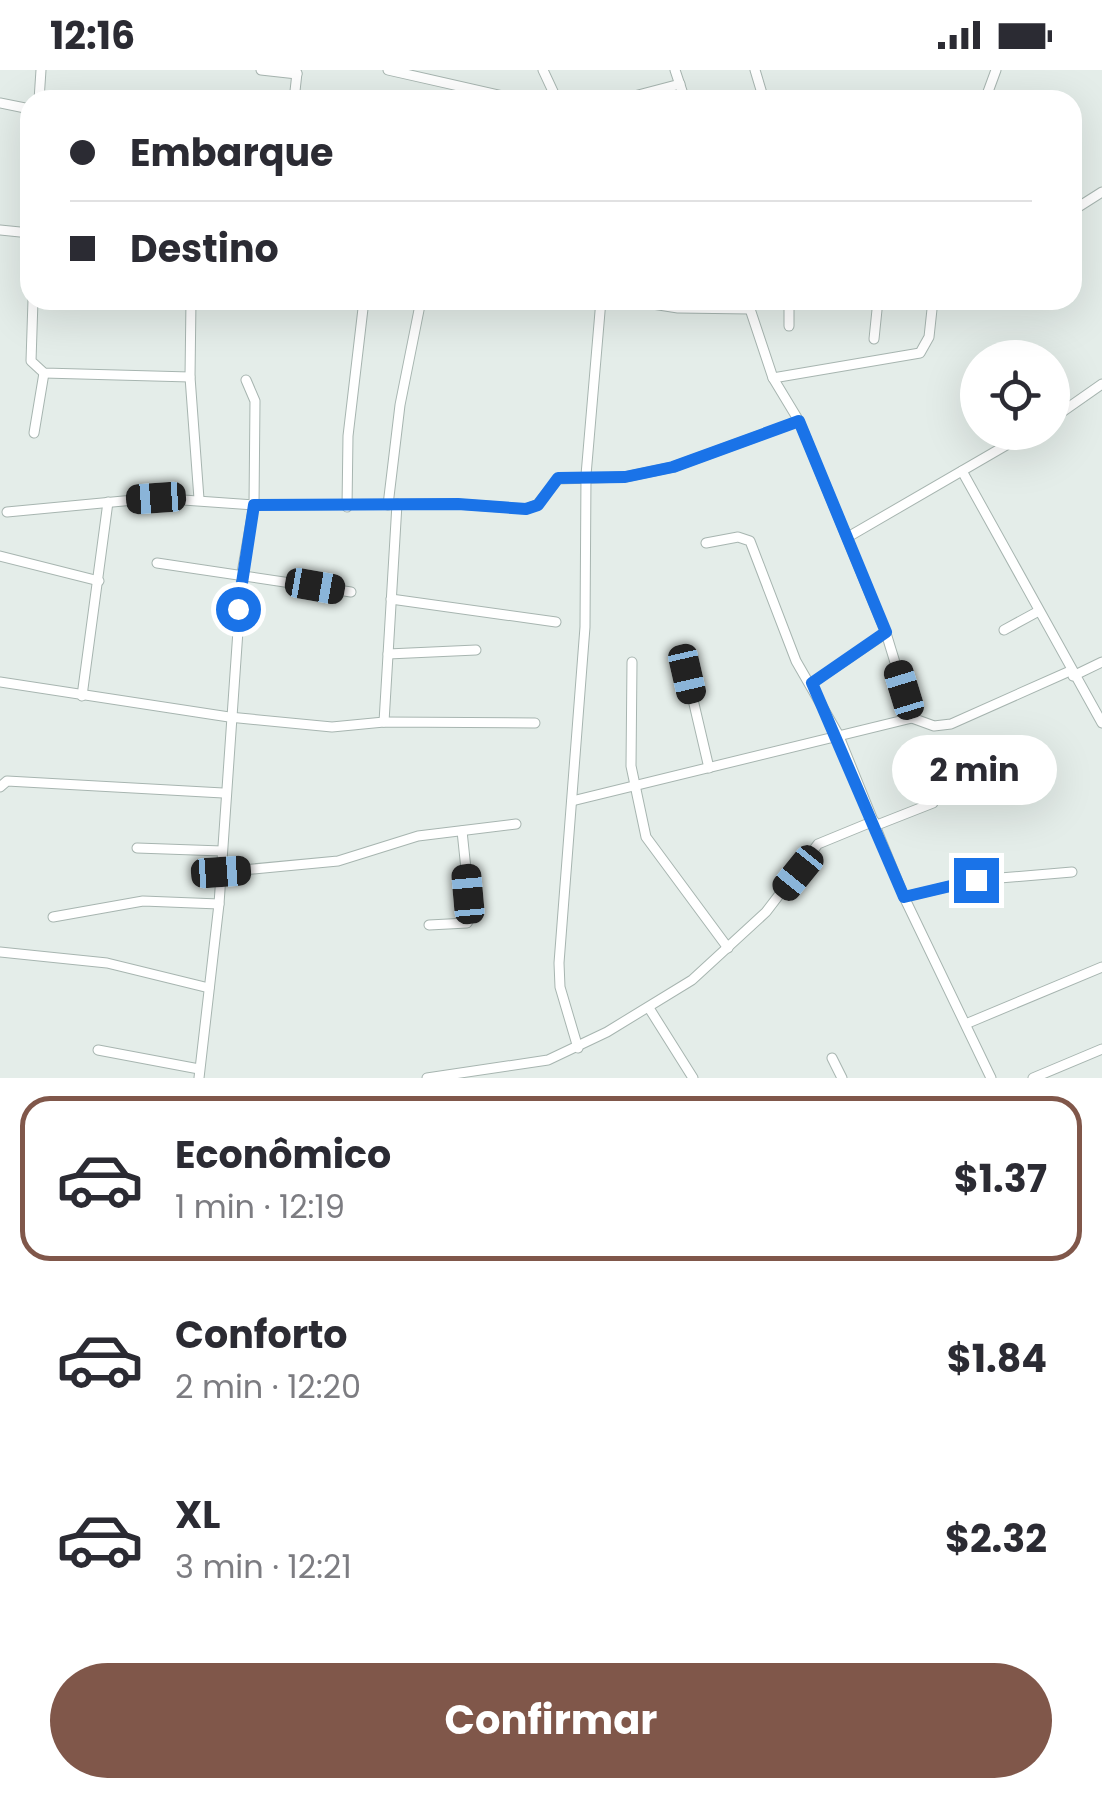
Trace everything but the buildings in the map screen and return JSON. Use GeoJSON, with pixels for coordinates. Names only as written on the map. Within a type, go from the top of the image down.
{"type":"FeatureCollection","features":[{"type":"Feature","properties":{"kind":"street"},"geometry":{"type":"LineString","coordinates":[[261,70],[297,72]]}},
{"type":"Feature","properties":{"kind":"street"},"geometry":{"type":"LineString","coordinates":[[388,70],[476,90]]}},
{"type":"Feature","properties":{"kind":"street"},"geometry":{"type":"LineString","coordinates":[[675,70],[682,90]]}},
{"type":"Feature","properties":{"kind":"street"},"geometry":{"type":"LineString","coordinates":[[657,90],[680,84]]}},
{"type":"Feature","properties":{"kind":"street"},"geometry":{"type":"LineString","coordinates":[[33,310],[31,360],[44,373],[190,376]]}},
{"type":"Feature","properties":{"kind":"street"},"geometry":{"type":"LineString","coordinates":[[191,310],[190,376],[199,499]]}},
{"type":"Feature","properties":{"kind":"street"},"geometry":{"type":"LineString","coordinates":[[347,507],[348,436],[363,310]]}},
{"type":"Feature","properties":{"kind":"street"},"geometry":{"type":"LineString","coordinates":[[384,722],[400,404],[419,310]]}},
{"type":"Feature","properties":{"kind":"street"},"geometry":{"type":"LineString","coordinates":[[578,1048],[560,986],[559,963],[585,628],[586,475],[600,310]]}},
{"type":"Feature","properties":{"kind":"street"},"geometry":{"type":"LineString","coordinates":[[751,310],[773,378],[799,421],[886,632],[912,718]]}},
{"type":"Feature","properties":{"kind":"street"},"geometry":{"type":"LineString","coordinates":[[789,310],[789,326]]}},
{"type":"Feature","properties":{"kind":"street"},"geometry":{"type":"LineString","coordinates":[[874,339],[877,310]]}},
{"type":"Feature","properties":{"kind":"street"},"geometry":{"type":"LineString","coordinates":[[773,378],[920,352],[929,338],[932,310]]}},
{"type":"Feature","properties":{"kind":"street"},"geometry":{"type":"LineString","coordinates":[[34,433],[44,373]]}},
{"type":"Feature","properties":{"kind":"street"},"geometry":{"type":"LineString","coordinates":[[98,1050],[199,1074],[219,904],[223,792],[242,573],[254,505],[255,401],[246,380]]}},
{"type":"Feature","properties":{"kind":"street"},"geometry":{"type":"LineString","coordinates":[[1070,406],[1102,384]]}},
{"type":"Feature","properties":{"kind":"street"},"geometry":{"type":"LineString","coordinates":[[7,512],[108,502],[199,499],[254,505],[393,504],[526,509],[538,505],[552,481],[586,475],[625,477],[673,467],[799,421]]}},
{"type":"Feature","properties":{"kind":"street"},"geometry":{"type":"LineString","coordinates":[[848,537],[997,450]]}},
{"type":"Feature","properties":{"kind":"street"},"geometry":{"type":"LineString","coordinates":[[962,470],[1071,674],[1102,723]]}},
{"type":"Feature","properties":{"kind":"street"},"geometry":{"type":"LineString","coordinates":[[82,696],[108,502]]}},
{"type":"Feature","properties":{"kind":"street"},"geometry":{"type":"LineString","coordinates":[[706,543],[738,537],[750,542],[796,661],[838,734],[904,897],[992,1078]]}},
{"type":"Feature","properties":{"kind":"street"},"geometry":{"type":"LineString","coordinates":[[0,556],[99,582]]}},
{"type":"Feature","properties":{"kind":"street"},"geometry":{"type":"LineString","coordinates":[[157,563],[351,592]]}},
{"type":"Feature","properties":{"kind":"street"},"geometry":{"type":"LineString","coordinates":[[391,599],[556,622]]}},
{"type":"Feature","properties":{"kind":"street"},"geometry":{"type":"LineString","coordinates":[[1004,630],[1037,612]]}},
{"type":"Feature","properties":{"kind":"street"},"geometry":{"type":"LineString","coordinates":[[812,683],[886,632]]}},
{"type":"Feature","properties":{"kind":"street"},"geometry":{"type":"LineString","coordinates":[[388,654],[476,650]]}},
{"type":"Feature","properties":{"kind":"street"},"geometry":{"type":"LineString","coordinates":[[632,662],[629,734],[634,788],[646,836],[728,948]]}},
{"type":"Feature","properties":{"kind":"street"},"geometry":{"type":"LineString","coordinates":[[572,802],[912,718],[934,726],[958,722],[1102,662]]}},
{"type":"Feature","properties":{"kind":"street"},"geometry":{"type":"LineString","coordinates":[[687,674],[709,768]]}},
{"type":"Feature","properties":{"kind":"street"},"geometry":{"type":"LineString","coordinates":[[0,682],[229,717],[332,727],[384,722],[534,723]]}},
{"type":"Feature","properties":{"kind":"street"},"geometry":{"type":"LineString","coordinates":[[0,787],[7,780],[223,792]]}},
{"type":"Feature","properties":{"kind":"street"},"geometry":{"type":"LineString","coordinates":[[427,1078],[548,1060],[578,1048],[649,1008],[728,948],[766,912],[818,844],[932,803]]}},
{"type":"Feature","properties":{"kind":"street"},"geometry":{"type":"LineString","coordinates":[[221,872],[338,861],[418,836],[516,824]]}},
{"type":"Feature","properties":{"kind":"street"},"geometry":{"type":"LineString","coordinates":[[430,924],[467,924],[471,917],[462,830]]}},
{"type":"Feature","properties":{"kind":"street"},"geometry":{"type":"LineString","coordinates":[[136,848],[222,851]]}},
{"type":"Feature","properties":{"kind":"street"},"geometry":{"type":"LineString","coordinates":[[904,897],[976,880],[1072,872]]}},
{"type":"Feature","properties":{"kind":"street"},"geometry":{"type":"LineString","coordinates":[[53,917],[143,901],[219,904]]}},
{"type":"Feature","properties":{"kind":"street"},"geometry":{"type":"LineString","coordinates":[[0,952],[107,963],[209,988]]}},
{"type":"Feature","properties":{"kind":"street"},"geometry":{"type":"LineString","coordinates":[[968,1023],[1102,967]]}},
{"type":"Feature","properties":{"kind":"street"},"geometry":{"type":"LineString","coordinates":[[649,1008],[693,1078]]}},
{"type":"Feature","properties":{"kind":"street"},"geometry":{"type":"LineString","coordinates":[[1032,1078],[1102,1049]]}},
{"type":"Feature","properties":{"kind":"street"},"geometry":{"type":"LineString","coordinates":[[832,1058],[842,1078]]}},
{"type":"Feature","properties":{"kind":"route"},"geometry":{"type":"LineString","coordinates":[[238,609],[254,505],[458,504],[533,508],[558,478],[625,477],[673,467],[799,421],[886,632],[812,683],[838,734],[904,897],[976,880]]}}]}
